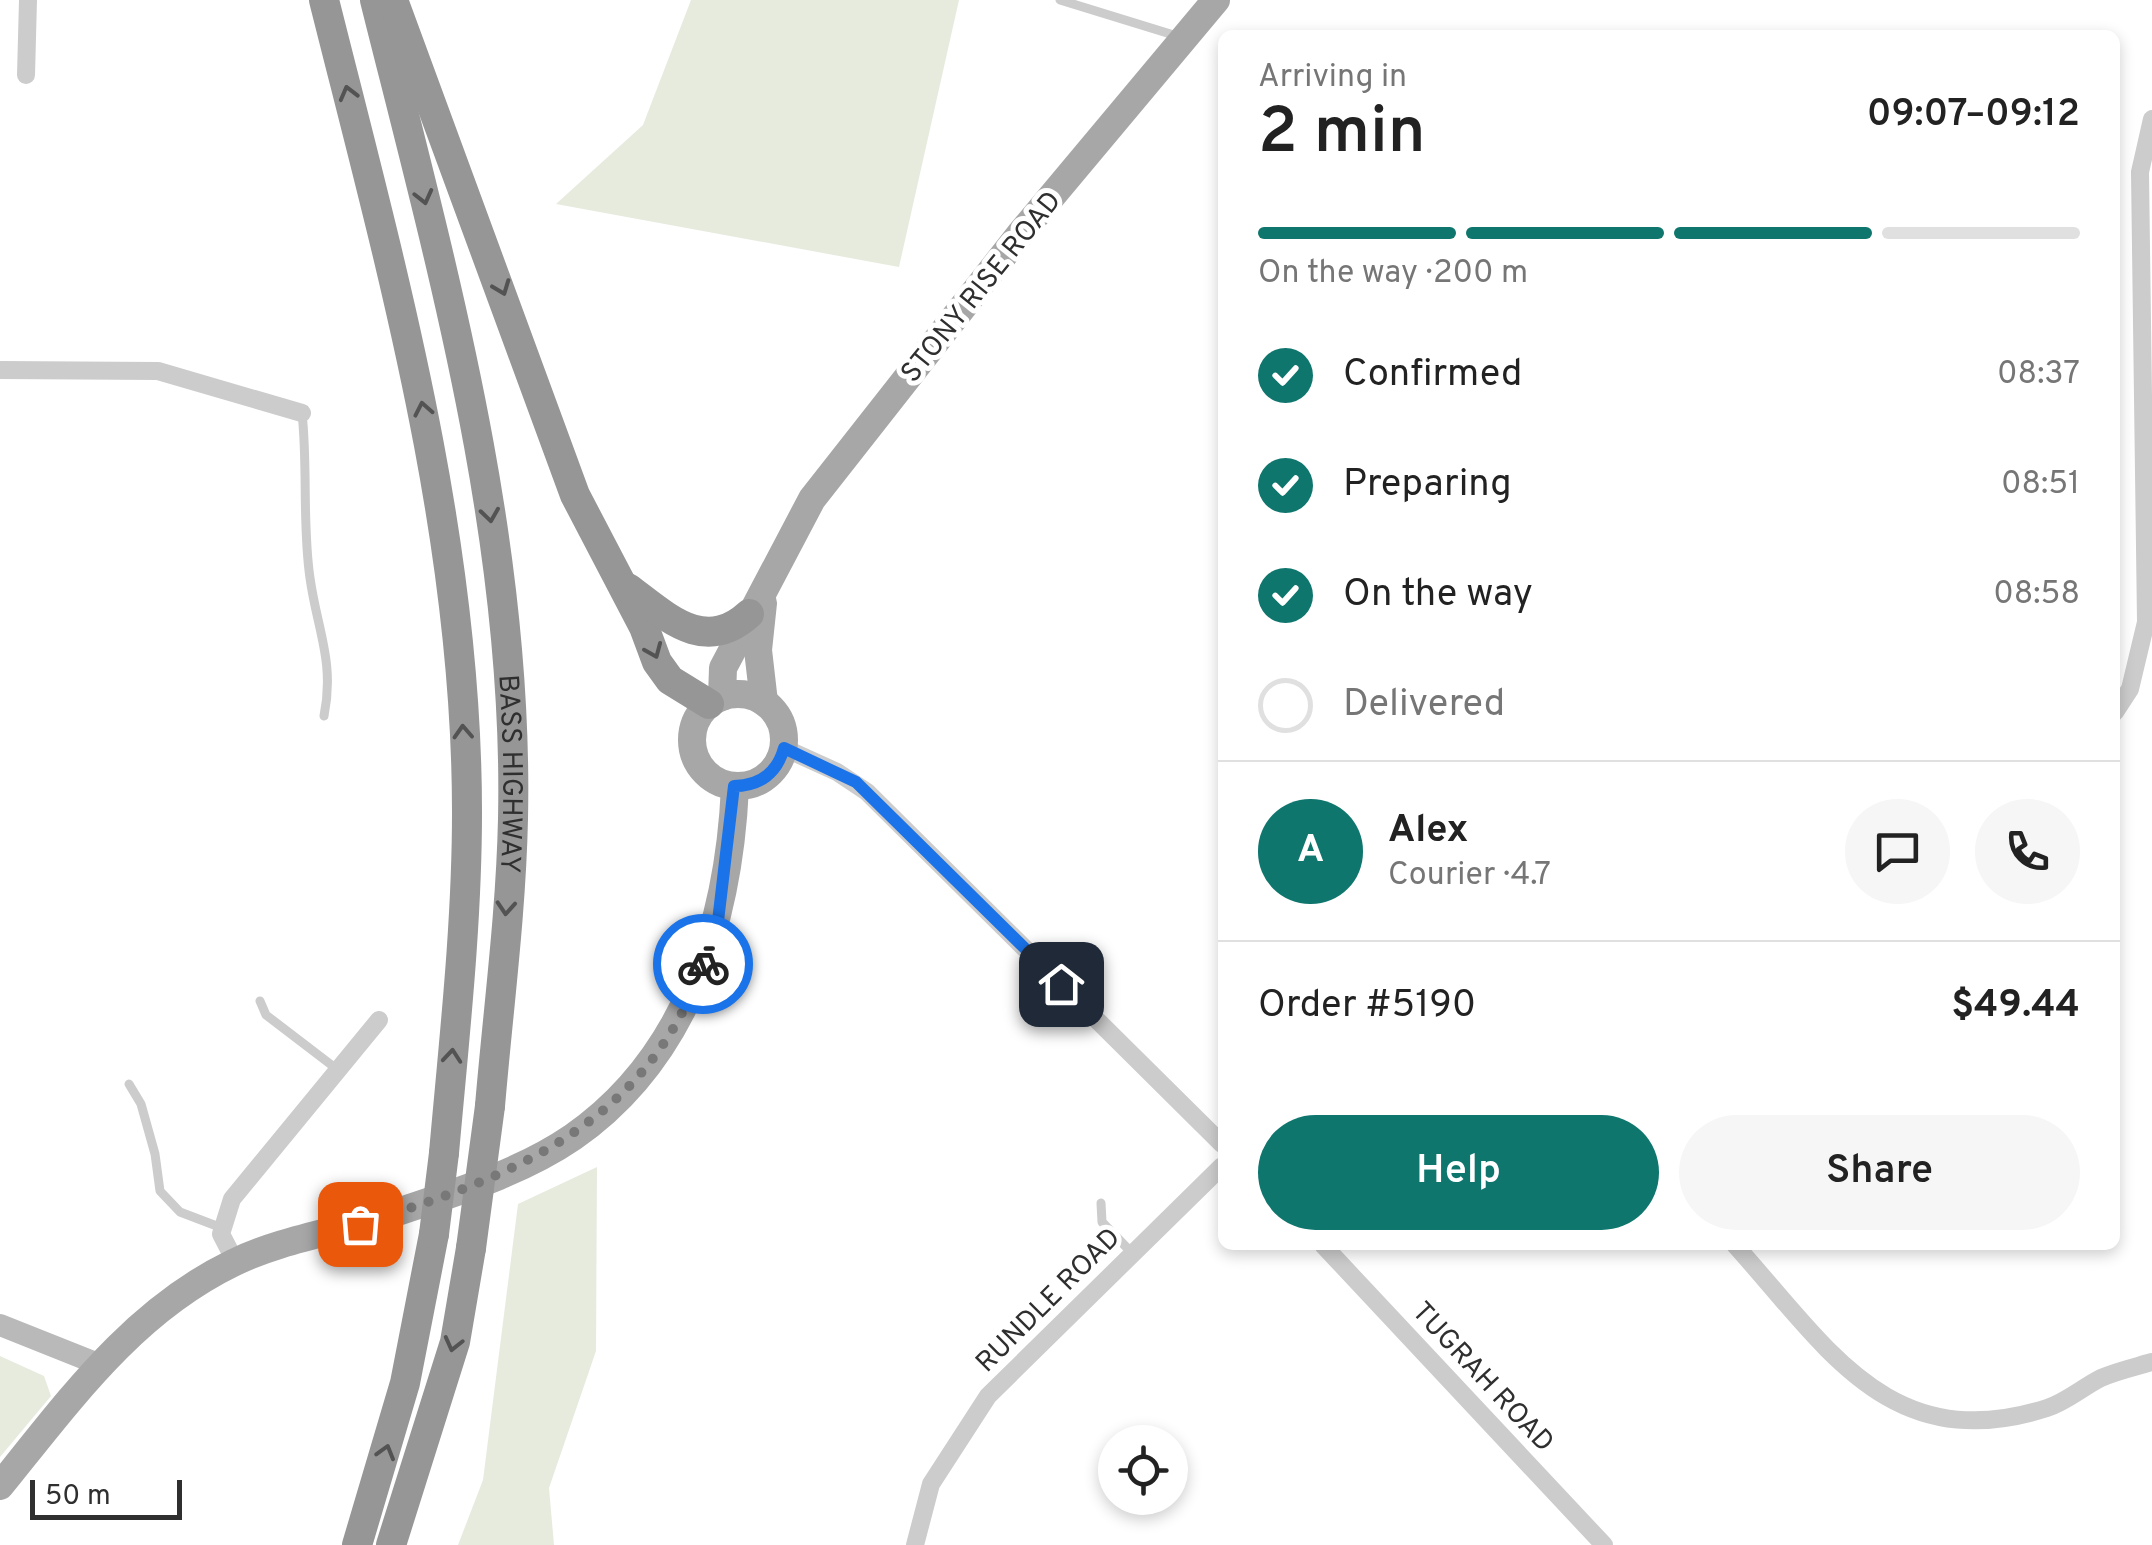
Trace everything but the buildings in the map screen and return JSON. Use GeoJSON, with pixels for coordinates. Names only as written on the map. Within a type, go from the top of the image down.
{"type":"FeatureCollection","features":[{"type":"Feature","properties":{"kind":"highway","name":"BASS HIGHWAY"},"geometry":{"type":"LineString","coordinates":[[324,0],[390,253],[424,411],[461,672],[467,812],[444,1153],[434,1234],[405,1383],[357,1545]]}},
{"type":"Feature","properties":{"kind":"highway","name":"BASS HIGHWAY"},"geometry":{"type":"LineString","coordinates":[[375,0],[454,319],[497,568],[508,678],[513,819],[490,1106],[471,1248],[455,1342],[391,1545]]}},
{"type":"Feature","properties":{"kind":"highway"},"geometry":{"type":"LineString","coordinates":[[393,0],[575,495],[665,674],[715,701]]}},
{"type":"Feature","properties":{"kind":"highway"},"geometry":{"type":"LineString","coordinates":[[622,583],[674,624],[694,632],[732,628],[748,614]]}},
{"type":"Feature","properties":{"kind":"main road","name":"STONY RISE ROAD"},"geometry":{"type":"LineString","coordinates":[[715,701],[723,668],[748,614],[812,498],[1021,233],[1216,0]]}},
{"type":"Feature","properties":{"kind":"main road","name":"STONY RISE ROAD"},"geometry":{"type":"LineString","coordinates":[[764,702],[758,650],[766,587]]}},
{"type":"Feature","properties":{"kind":"main road"},"geometry":{"type":"LineString","coordinates":[[744,694],[764,702],[781,722],[784,748],[770,774],[757,783],[734,786],[705,772],[693,750],[694,725],[715,701],[744,694]]}},
{"type":"Feature","properties":{"kind":"main road"},"geometry":{"type":"LineString","coordinates":[[0,1486],[98,1364],[155,1311],[235,1261],[391,1214],[519,1168],[573,1136],[628,1090],[669,1037],[718,921],[734,786]]}},
{"type":"Feature","properties":{"kind":"street"},"geometry":{"type":"LineString","coordinates":[[26,74],[28,0]]}},
{"type":"Feature","properties":{"kind":"street"},"geometry":{"type":"LineString","coordinates":[[2120,704],[2130,689],[2146,622],[2140,172],[2152,119]]}},
{"type":"Feature","properties":{"kind":"street"},"geometry":{"type":"LineString","coordinates":[[0,370],[158,371],[302,412]]}},
{"type":"Feature","properties":{"kind":"street"},"geometry":{"type":"LineString","coordinates":[[784,748],[837,772],[867,792],[1218,1140]]}},
{"type":"Feature","properties":{"kind":"street"},"geometry":{"type":"LineString","coordinates":[[235,1261],[222,1228],[232,1198],[379,1020]]}},
{"type":"Feature","properties":{"kind":"street","name":"RUNDLE ROAD"},"geometry":{"type":"LineString","coordinates":[[915,1545],[931,1484],[988,1396],[1218,1170]]}},
{"type":"Feature","properties":{"kind":"street","name":"TUGRAH ROAD"},"geometry":{"type":"LineString","coordinates":[[1328,1250],[1604,1545]]}},
{"type":"Feature","properties":{"kind":"street"},"geometry":{"type":"LineString","coordinates":[[1740,1250],[1874,1393],[1928,1417],[1977,1422],[2049,1407],[2104,1377],[2152,1362]]}},
{"type":"Feature","properties":{"kind":"street"},"geometry":{"type":"LineString","coordinates":[[0,1325],[98,1364]]}},
{"type":"Feature","properties":{"kind":"lane"},"geometry":{"type":"LineString","coordinates":[[1060,0],[1184,38]]}},
{"type":"Feature","properties":{"kind":"lane"},"geometry":{"type":"LineString","coordinates":[[302,412],[310,578],[325,634],[330,687],[324,716]]}},
{"type":"Feature","properties":{"kind":"lane"},"geometry":{"type":"LineString","coordinates":[[260,1001],[266,1015],[338,1070]]}},
{"type":"Feature","properties":{"kind":"lane"},"geometry":{"type":"LineString","coordinates":[[129,1084],[141,1104],[155,1154],[160,1192],[180,1212],[222,1228]]}},
{"type":"Feature","properties":{"kind":"lane"},"geometry":{"type":"LineString","coordinates":[[1101,1204],[1102,1222],[1132,1253]]}},
{"type":"Feature","properties":{"kind":"shaded area"},"geometry":{"type":"Polygon","coordinates":[[[691,0],[959,0],[899,267],[556,204],[643,125],[691,0]]]}},
{"type":"Feature","properties":{"kind":"shaded area"},"geometry":{"type":"Polygon","coordinates":[[[597,1167],[596,1351],[549,1488],[554,1545],[458,1545],[483,1480],[518,1204],[597,1167]]]}},
{"type":"Feature","properties":{"kind":"shaded area"},"geometry":{"type":"Polygon","coordinates":[[[0,1356],[44,1376],[51,1396],[0,1457],[0,1356]]]}},
{"type":"Feature","properties":{"kind":"way so far"},"geometry":{"type":"LineString","coordinates":[[360,1224],[519,1168],[573,1136],[628,1090],[669,1037],[703,964]]}},
{"type":"Feature","properties":{"kind":"route"},"geometry":{"type":"LineString","coordinates":[[703,964],[718,921],[732,832],[734,786],[757,783],[770,774],[784,748],[856,782],[1061,984]]}}]}
